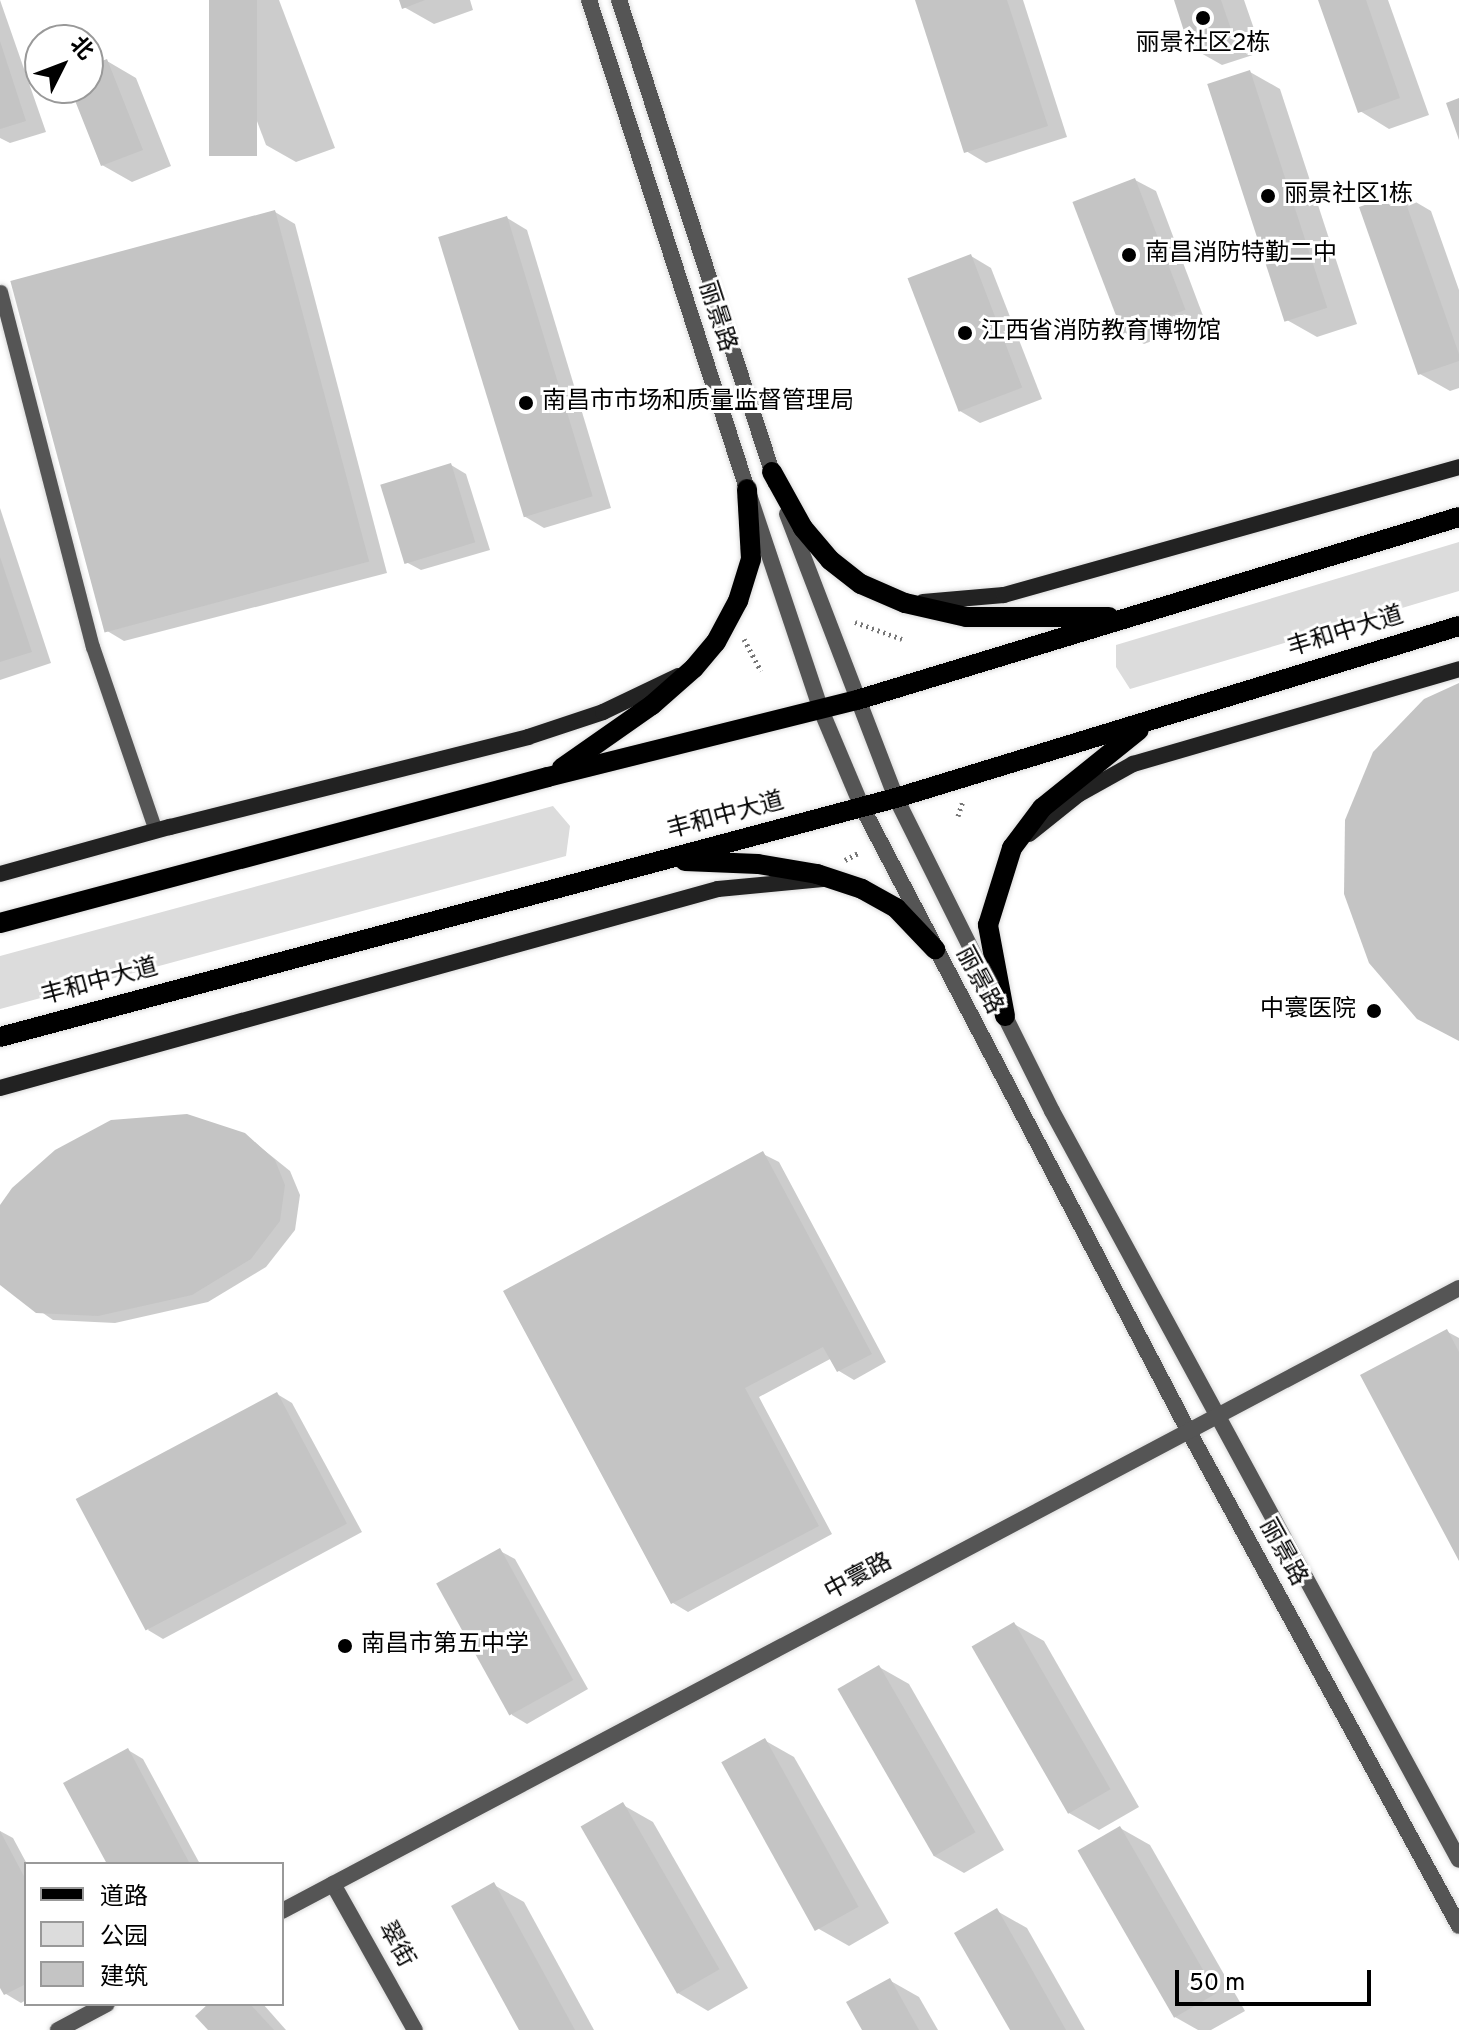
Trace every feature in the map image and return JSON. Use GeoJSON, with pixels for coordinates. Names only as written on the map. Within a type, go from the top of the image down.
{"type":"FeatureCollection","features":[{"type":"Feature","properties":{"kind":"main road"},"geometry":{"type":"LineString","coordinates":[[905,603],[1004,595],[1459,467]]}},
{"type":"Feature","properties":{"kind":"main road"},"geometry":{"type":"LineString","coordinates":[[772,472],[803,528],[830,560],[861,584],[905,603],[966,617],[1137,616]]}},
{"type":"Feature","properties":{"kind":"main road"},"geometry":{"type":"LineString","coordinates":[[548,777],[598,745],[694,668],[716,642],[731,615],[751,559],[747,489]]}},
{"type":"Feature","properties":{"kind":"main road"},"geometry":{"type":"LineString","coordinates":[[0,923],[548,777],[857,700],[1459,517]]}},
{"type":"Feature","properties":{"kind":"main road","name":"丰和中大道"},"geometry":{"type":"LineString","coordinates":[[0,1037],[896,798],[1459,626]]}},
{"type":"Feature","properties":{"kind":"main road"},"geometry":{"type":"LineString","coordinates":[[0,874],[156,831],[528,737],[603,712],[694,668]]}},
{"type":"Feature","properties":{"kind":"main road"},"geometry":{"type":"LineString","coordinates":[[1012,848],[1079,794],[1133,764],[1459,669]]}},
{"type":"Feature","properties":{"kind":"main road"},"geometry":{"type":"LineString","coordinates":[[1005,1016],[988,925],[1012,848],[1042,808],[1152,720]]}},
{"type":"Feature","properties":{"kind":"main road"},"geometry":{"type":"LineString","coordinates":[[665,860],[758,864],[829,878],[862,889],[896,908],[935,949]]}},
{"type":"Feature","properties":{"kind":"main road"},"geometry":{"type":"LineString","coordinates":[[0,1088],[718,889],[829,878]]}},
{"type":"Feature","properties":{"kind":"street","name":"丽景路"},"geometry":{"type":"LineString","coordinates":[[589,0],[821,710],[862,807],[1188,1430],[1459,1926]]}},
{"type":"Feature","properties":{"kind":"street","name":"丽景路"},"geometry":{"type":"LineString","coordinates":[[619,0],[772,472],[896,798],[1052,1111],[1459,1860]]}},
{"type":"Feature","properties":{"kind":"street","name":"中寰路"},"geometry":{"type":"LineString","coordinates":[[284,1910],[1459,1288]]}},
{"type":"Feature","properties":{"kind":"street","name":"翠街"},"geometry":{"type":"LineString","coordinates":[[333,1884],[415,2030]]}},
{"type":"Feature","properties":{"kind":"street"},"geometry":{"type":"LineString","coordinates":[[58,2030],[103,2006]]}},
{"type":"Feature","properties":{"kind":"lane"},"geometry":{"type":"LineString","coordinates":[[1,292],[93,647],[156,831]]}},
{"type":"Feature","properties":{"kind":"path"},"geometry":{"type":"LineString","coordinates":[[855,622],[902,639]]}},
{"type":"Feature","properties":{"kind":"path"},"geometry":{"type":"LineString","coordinates":[[744,639],[761,671]]}},
{"type":"Feature","properties":{"kind":"green space"},"geometry":{"type":"Polygon","coordinates":[[[1459,542],[1459,591],[1130,689],[1116,667],[1116,645],[1459,542]]]}},
{"type":"Feature","properties":{"kind":"green space"},"geometry":{"type":"Polygon","coordinates":[[[553,806],[570,826],[566,856],[0,1009],[0,956],[553,806]]]}},
{"type":"Feature","properties":{"kind":"building"},"geometry":{"type":"Polygon","coordinates":[[[209,0],[257,0],[257,156],[209,156],[209,0]]]}},
{"type":"Feature","properties":{"kind":"building"},"geometry":{"type":"Polygon","coordinates":[[[399,0],[425,0],[402,9],[399,0]]]}},
{"type":"Feature","properties":{"kind":"building"},"geometry":{"type":"Polygon","coordinates":[[[915,0],[1007,0],[1048,126],[964,153],[915,0]]]}},
{"type":"Feature","properties":{"kind":"building","name":"丽景社区2栋"},"geometry":{"type":"Polygon","coordinates":[[[1174,0],[1221,0],[1233,35],[1190,50],[1174,0]]]}},
{"type":"Feature","properties":{"kind":"building"},"geometry":{"type":"Polygon","coordinates":[[[1318,0],[1366,0],[1400,98],[1358,113],[1318,0]]]}},
{"type":"Feature","properties":{"kind":"building"},"geometry":{"type":"Polygon","coordinates":[[[0,41],[26,121],[0,129],[0,41]]]}},
{"type":"Feature","properties":{"kind":"building"},"geometry":{"type":"Polygon","coordinates":[[[107,59],[143,150],[101,166],[76,104],[104,104],[104,60],[107,59]]]}},
{"type":"Feature","properties":{"kind":"building","name":"丽景社区1栋"},"geometry":{"type":"Polygon","coordinates":[[[1250,70],[1327,308],[1284,322],[1207,84],[1250,70]]]}},
{"type":"Feature","properties":{"kind":"building"},"geometry":{"type":"Polygon","coordinates":[[[1459,98],[1459,140],[1446,103],[1459,98]]]}},
{"type":"Feature","properties":{"kind":"building","name":"南昌消防特勤二中"},"geometry":{"type":"Polygon","coordinates":[[[1135,178],[1186,310],[1123,334],[1072,202],[1135,178]]]}},
{"type":"Feature","properties":{"kind":"building"},"geometry":{"type":"Polygon","coordinates":[[[1402,192],[1459,354],[1459,361],[1418,375],[1359,207],[1402,192]]]}},
{"type":"Feature","properties":{"kind":"building"},"geometry":{"type":"Polygon","coordinates":[[[275,210],[369,562],[105,633],[10,281],[275,210]]]}},
{"type":"Feature","properties":{"kind":"building"},"geometry":{"type":"Polygon","coordinates":[[[507,216],[593,496],[524,517],[438,237],[507,216]]]}},
{"type":"Feature","properties":{"kind":"building","name":"江西省消防教育博物馆"},"geometry":{"type":"Polygon","coordinates":[[[971,254],[1022,388],[959,412],[908,278],[971,254]]]}},
{"type":"Feature","properties":{"kind":"building"},"geometry":{"type":"Polygon","coordinates":[[[451,463],[475,542],[405,564],[380,485],[451,463]]]}},
{"type":"Feature","properties":{"kind":"building"},"geometry":{"type":"Polygon","coordinates":[[[0,557],[32,652],[0,662],[0,557]]]}},
{"type":"Feature","properties":{"kind":"building"},"geometry":{"type":"Polygon","coordinates":[[[1459,683],[1459,1041],[1417,1019],[1369,963],[1344,894],[1345,820],[1373,752],[1424,699],[1459,683]]]}},
{"type":"Feature","properties":{"kind":"building"},"geometry":{"type":"Polygon","coordinates":[[[187,1114],[245,1133],[275,1160],[285,1185],[280,1221],[251,1259],[192,1295],[98,1316],[36,1313],[0,1285],[0,1205],[12,1188],[55,1150],[111,1120],[187,1114]]]}},
{"type":"Feature","properties":{"kind":"building"},"geometry":{"type":"Polygon","coordinates":[[[763,1151],[872,1354],[837,1372],[823,1347],[745,1388],[819,1526],[671,1604],[503,1291],[763,1151]]]}},
{"type":"Feature","properties":{"kind":"building"},"geometry":{"type":"Polygon","coordinates":[[[1447,1329],[1459,1352],[1459,1561],[1360,1375],[1447,1329]]]}},
{"type":"Feature","properties":{"kind":"building"},"geometry":{"type":"Polygon","coordinates":[[[277,1392],[347,1524],[146,1631],[76,1499],[277,1392]]]}},
{"type":"Feature","properties":{"kind":"building"},"geometry":{"type":"Polygon","coordinates":[[[500,1548],[573,1680],[509,1715],[436,1583],[500,1548]]]}},
{"type":"Feature","properties":{"kind":"building"},"geometry":{"type":"Polygon","coordinates":[[[1014,1622],[1110,1789],[1068,1814],[972,1646],[1014,1622]]]}},
{"type":"Feature","properties":{"kind":"building"},"geometry":{"type":"Polygon","coordinates":[[[879,1665],[976,1832],[934,1856],[837,1689],[879,1665]]]}},
{"type":"Feature","properties":{"kind":"building"},"geometry":{"type":"Polygon","coordinates":[[[765,1738],[859,1907],[815,1931],[721,1762],[765,1738]]]}},
{"type":"Feature","properties":{"kind":"building"},"geometry":{"type":"Polygon","coordinates":[[[128,1748],[189,1862],[106,1862],[63,1783],[128,1748]]]}},
{"type":"Feature","properties":{"kind":"building"},"geometry":{"type":"Polygon","coordinates":[[[623,1802],[720,1969],[677,1994],[581,1826],[623,1802]]]}},
{"type":"Feature","properties":{"kind":"building"},"geometry":{"type":"Polygon","coordinates":[[[1120,1826],[1216,1993],[1174,2018],[1078,1850],[1120,1826]]]}},
{"type":"Feature","properties":{"kind":"building"},"geometry":{"type":"Polygon","coordinates":[[[0,1831],[24,1876],[24,1985],[4,1995],[0,1988],[0,1831]]]}},
{"type":"Feature","properties":{"kind":"building"},"geometry":{"type":"Polygon","coordinates":[[[494,1882],[575,2030],[519,2030],[451,1906],[494,1882]]]}},
{"type":"Feature","properties":{"kind":"building"},"geometry":{"type":"Polygon","coordinates":[[[997,1908],[1066,2030],[1010,2030],[954,1933],[997,1908]]]}},
{"type":"Feature","properties":{"kind":"building"},"geometry":{"type":"Polygon","coordinates":[[[890,1978],[919,2030],[862,2030],[846,2002],[890,1978]]]}},
{"type":"Feature","properties":{"kind":"building"},"geometry":{"type":"Polygon","coordinates":[[[206,2006],[252,2006],[274,2030],[208,2030],[195,2016],[206,2006]]]}},
{"type":"Feature","properties":{"kind":"place","name":"丽景社区2栋"},"geometry":{"type":"Point","coordinates":[1203,18]}},
{"type":"Feature","properties":{"kind":"place","name":"丽景社区1栋"},"geometry":{"type":"Point","coordinates":[1268,196]}},
{"type":"Feature","properties":{"kind":"place","name":"南昌消防特勤二中"},"geometry":{"type":"Point","coordinates":[1129,255]}},
{"type":"Feature","properties":{"kind":"place","name":"江西省消防教育博物馆"},"geometry":{"type":"Point","coordinates":[965,333]}},
{"type":"Feature","properties":{"kind":"place","name":"南昌市市场和质量监督管理局"},"geometry":{"type":"Point","coordinates":[526,403]}},
{"type":"Feature","properties":{"kind":"place","name":"中寰医院"},"geometry":{"type":"Point","coordinates":[1374,1011]}},
{"type":"Feature","properties":{"kind":"place","name":"南昌市第五中学"},"geometry":{"type":"Point","coordinates":[345,1646]}}]}
